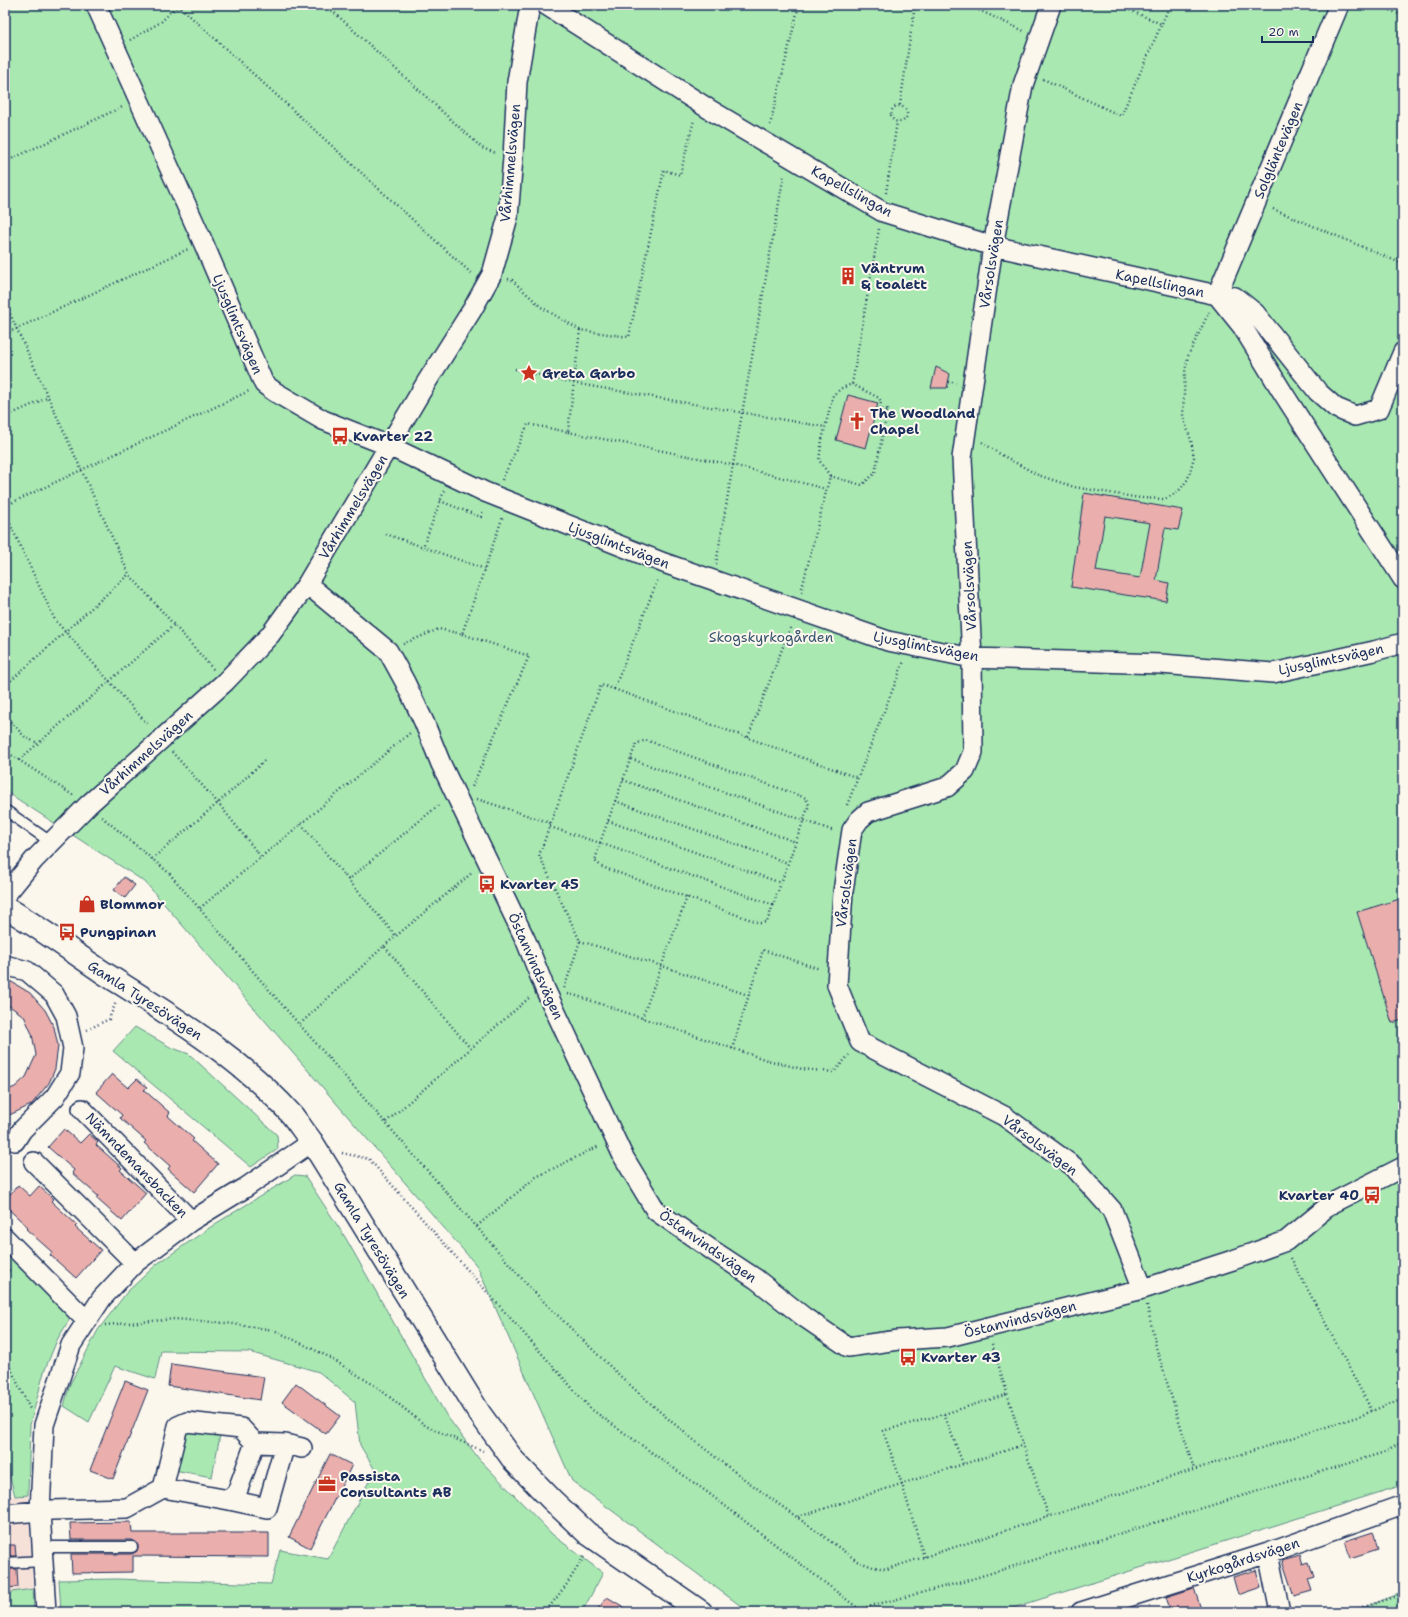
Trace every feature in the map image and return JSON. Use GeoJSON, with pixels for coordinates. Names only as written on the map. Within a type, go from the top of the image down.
{"type":"FeatureCollection","features":[{"type":"Feature","properties":{"kind":"street","name":"Ljusglimtsvägen"},"geometry":{"type":"LineString","coordinates":[[96,5],[203,242],[264,384],[323,420],[389,446],[497,497],[664,563],[888,641],[972,658],[1161,664],[1273,672],[1374,651],[1403,643]]}},
{"type":"Feature","properties":{"kind":"street","name":"Vårhimmelsvägen"},"geometry":{"type":"LineString","coordinates":[[6,900],[52,843],[88,805],[225,682],[270,635],[307,584],[426,383],[472,310],[489,280],[508,217],[517,82],[530,5]]}},
{"type":"Feature","properties":{"kind":"street","name":"Kapellslingan"},"geometry":{"type":"LineString","coordinates":[[546,5],[699,103],[883,212],[993,246],[1217,295],[1235,297],[1255,313],[1318,392],[1336,408],[1355,416],[1378,409],[1403,352]]}},
{"type":"Feature","properties":{"kind":"street","name":"Vårsolsvägen"},"geometry":{"type":"LineString","coordinates":[[1051,5],[1023,85],[993,246],[962,458],[972,658],[973,752],[965,771],[946,787],[868,812],[859,820],[846,826],[837,985],[860,1042],[1004,1116],[1073,1166],[1112,1210],[1143,1289]]}},
{"type":"Feature","properties":{"kind":"street","name":"Solgläntevägen"},"geometry":{"type":"LineString","coordinates":[[1217,295],[1339,5]]}},
{"type":"Feature","properties":{"kind":"street","name":"Kapellslingan"},"geometry":{"type":"LineString","coordinates":[[1217,295],[1242,326],[1283,393],[1403,579]]}},
{"type":"Feature","properties":{"kind":"street","name":"Östanvindsvägen"},"geometry":{"type":"LineString","coordinates":[[307,584],[388,651],[424,722],[441,764],[461,794],[487,861],[526,941],[544,986],[623,1156],[656,1211],[756,1279],[804,1317],[848,1347],[898,1340],[948,1337],[988,1328],[1143,1289],[1233,1260],[1286,1241],[1332,1202],[1403,1167]]}},
{"type":"Feature","properties":{"kind":"street","name":"Gamla Tyresövägen"},"geometry":{"type":"LineString","coordinates":[[6,900],[23,918],[67,949],[195,1032],[235,1062],[284,1108],[312,1142],[476,1407],[514,1461],[587,1533],[701,1612]]}},
{"type":"Feature","properties":{"kind":"street"},"geometry":{"type":"LineString","coordinates":[[5,965],[27,971],[54,994],[66,1016],[73,1048],[70,1073],[55,1097],[22,1130],[15,1142]]}},
{"type":"Feature","properties":{"kind":"street","name":"Nämndemansbacken"},"geometry":{"type":"LineString","coordinates":[[82,1109],[191,1221]]}},
{"type":"Feature","properties":{"kind":"street","name":"Nämndemansbacken"},"geometry":{"type":"LineString","coordinates":[[46,1612],[40,1511],[44,1425],[71,1345],[95,1323],[102,1298],[135,1263],[191,1221],[245,1188],[312,1142]]}},
{"type":"Feature","properties":{"kind":"street"},"geometry":{"type":"LineString","coordinates":[[34,1162],[135,1263]]}},
{"type":"Feature","properties":{"kind":"street"},"geometry":{"type":"LineString","coordinates":[[5,1238],[95,1323]]}},
{"type":"Feature","properties":{"kind":"street"},"geometry":{"type":"LineString","coordinates":[[5,1514],[40,1511],[127,1508],[163,1488],[268,1508],[293,1446],[255,1443],[241,1428],[187,1422],[178,1426],[163,1488]]}},
{"type":"Feature","properties":{"kind":"street"},"geometry":{"type":"LineString","coordinates":[[229,1500],[237,1492],[255,1443]]}},
{"type":"Feature","properties":{"kind":"street","name":"Kyrkogårdsvägen"},"geometry":{"type":"LineString","coordinates":[[1081,1612],[1268,1553],[1403,1505]]}},
{"type":"Feature","properties":{"kind":"street"},"geometry":{"type":"LineString","coordinates":[[1268,1553],[1280,1612]]}},
{"type":"Feature","properties":{"kind":"lane"},"geometry":{"type":"LineString","coordinates":[[5,810],[52,843]]}},
{"type":"Feature","properties":{"kind":"lane"},"geometry":{"type":"LineString","coordinates":[[5,1563],[42,1554],[132,1547]]}},
{"type":"Feature","properties":{"kind":"path"},"geometry":{"type":"LineString","coordinates":[[115,47],[136,37],[161,22],[178,5],[489,280],[512,280],[541,307],[580,330],[629,337],[664,170],[680,175],[699,103]]}},
{"type":"Feature","properties":{"kind":"path"},"geometry":{"type":"LineString","coordinates":[[326,5],[482,148],[513,158]]}},
{"type":"Feature","properties":{"kind":"path"},"geometry":{"type":"LineString","coordinates":[[766,143],[799,5]]}},
{"type":"Feature","properties":{"kind":"path"},"geometry":{"type":"LineString","coordinates":[[900,105],[915,5]]}},
{"type":"Feature","properties":{"kind":"path"},"geometry":{"type":"LineString","coordinates":[[968,5],[1039,38]]}},
{"type":"Feature","properties":{"kind":"path"},"geometry":{"type":"LineString","coordinates":[[1119,5],[1161,24]]}},
{"type":"Feature","properties":{"kind":"path"},"geometry":{"type":"LineString","coordinates":[[1028,72],[1120,116],[1170,5]]}},
{"type":"Feature","properties":{"kind":"path"},"geometry":{"type":"LineString","coordinates":[[1379,5],[1403,16]]}},
{"type":"Feature","properties":{"kind":"path"},"geometry":{"type":"LineString","coordinates":[[5,162],[138,100]]}},
{"type":"Feature","properties":{"kind":"path"},"geometry":{"type":"LineString","coordinates":[[900,105],[906,109],[907,115],[903,121],[897,122],[891,117],[890,111],[894,107],[900,105]]}},
{"type":"Feature","properties":{"kind":"path"},"geometry":{"type":"LineString","coordinates":[[852,384],[883,212],[897,122]]}},
{"type":"Feature","properties":{"kind":"path"},"geometry":{"type":"LineString","coordinates":[[713,580],[787,155]]}},
{"type":"Feature","properties":{"kind":"path"},"geometry":{"type":"LineString","coordinates":[[1256,202],[1403,264]]}},
{"type":"Feature","properties":{"kind":"path"},"geometry":{"type":"LineString","coordinates":[[5,334],[203,242]]}},
{"type":"Feature","properties":{"kind":"path"},"geometry":{"type":"LineString","coordinates":[[966,430],[1000,454],[1038,475],[1074,487],[1140,498],[1165,499],[1178,492],[1188,479],[1194,457],[1191,440],[1183,417],[1185,372],[1188,356],[1217,295]]}},
{"type":"Feature","properties":{"kind":"path"},"geometry":{"type":"LineString","coordinates":[[5,303],[129,574],[225,682]]}},
{"type":"Feature","properties":{"kind":"path"},"geometry":{"type":"LineString","coordinates":[[568,432],[580,330]]}},
{"type":"Feature","properties":{"kind":"path"},"geometry":{"type":"LineString","coordinates":[[515,369],[573,383],[825,427]]}},
{"type":"Feature","properties":{"kind":"path"},"geometry":{"type":"LineString","coordinates":[[5,506],[264,384]]}},
{"type":"Feature","properties":{"kind":"path"},"geometry":{"type":"LineString","coordinates":[[887,410],[880,409],[880,398],[852,384],[842,388],[833,395],[819,460],[830,476],[862,485],[875,473],[888,406]]}},
{"type":"Feature","properties":{"kind":"path"},"geometry":{"type":"LineString","coordinates":[[5,417],[49,397]]}},
{"type":"Feature","properties":{"kind":"path"},"geometry":{"type":"LineString","coordinates":[[462,634],[485,569],[497,497],[528,424],[733,465],[826,489]]}},
{"type":"Feature","properties":{"kind":"path"},"geometry":{"type":"LineString","coordinates":[[423,547],[449,475]]}},
{"type":"Feature","properties":{"kind":"path"},"geometry":{"type":"LineString","coordinates":[[748,738],[797,610],[830,476]]}},
{"type":"Feature","properties":{"kind":"path"},"geometry":{"type":"LineString","coordinates":[[5,490],[10,503]]}},
{"type":"Feature","properties":{"kind":"path"},"geometry":{"type":"LineString","coordinates":[[440,501],[480,517],[497,497]]}},
{"type":"Feature","properties":{"kind":"path"},"geometry":{"type":"LineString","coordinates":[[5,513],[55,620],[111,681],[161,740],[218,803],[261,857]]}},
{"type":"Feature","properties":{"kind":"path"},"geometry":{"type":"LineString","coordinates":[[386,534],[485,569]]}},
{"type":"Feature","properties":{"kind":"path"},"geometry":{"type":"LineString","coordinates":[[614,689],[664,563]]}},
{"type":"Feature","properties":{"kind":"path"},"geometry":{"type":"LineString","coordinates":[[5,686],[129,574]]}},
{"type":"Feature","properties":{"kind":"path"},"geometry":{"type":"LineString","coordinates":[[19,760],[174,625]]}},
{"type":"Feature","properties":{"kind":"path"},"geometry":{"type":"LineString","coordinates":[[348,880],[461,794],[529,656],[462,634],[439,629],[388,651]]}},
{"type":"Feature","properties":{"kind":"path"},"geometry":{"type":"LineString","coordinates":[[631,759],[804,822],[837,832],[846,826],[858,778],[910,645]]}},
{"type":"Feature","properties":{"kind":"path"},"geometry":{"type":"LineString","coordinates":[[858,778],[601,685],[539,854],[580,941],[562,993],[577,996],[732,1049],[802,1069],[834,1072],[860,1042]]}},
{"type":"Feature","properties":{"kind":"path"},"geometry":{"type":"LineString","coordinates":[[5,716],[26,738],[38,743]]}},
{"type":"Feature","properties":{"kind":"path"},"geometry":{"type":"LineString","coordinates":[[200,908],[424,722]]}},
{"type":"Feature","properties":{"kind":"path"},"geometry":{"type":"LineString","coordinates":[[646,740],[806,798],[809,805],[804,822],[767,922],[760,924],[602,867],[595,861],[600,843],[631,759],[636,744],[646,740]]}},
{"type":"Feature","properties":{"kind":"path"},"geometry":{"type":"LineString","coordinates":[[5,751],[88,805],[169,873],[532,1290],[624,1380],[677,1427],[711,1454],[857,1562],[872,1567],[887,1568],[1360,1416],[1403,1398]]}},
{"type":"Feature","properties":{"kind":"path"},"geometry":{"type":"LineString","coordinates":[[152,859],[218,803],[264,761]]}},
{"type":"Feature","properties":{"kind":"path"},"geometry":{"type":"LineString","coordinates":[[623,780],[796,842]]}},
{"type":"Feature","properties":{"kind":"path"},"geometry":{"type":"LineString","coordinates":[[461,794],[551,823]]}},
{"type":"Feature","properties":{"kind":"path"},"geometry":{"type":"LineString","coordinates":[[615,801],[788,863]]}},
{"type":"Feature","properties":{"kind":"path"},"geometry":{"type":"LineString","coordinates":[[608,821],[781,883]]}},
{"type":"Feature","properties":{"kind":"path"},"geometry":{"type":"LineString","coordinates":[[300,824],[396,936]]}},
{"type":"Feature","properties":{"kind":"path"},"geometry":{"type":"LineString","coordinates":[[550,827],[600,843],[773,905]]}},
{"type":"Feature","properties":{"kind":"path"},"geometry":{"type":"LineString","coordinates":[[300,1024],[384,946],[487,861]]}},
{"type":"Feature","properties":{"kind":"path"},"geometry":{"type":"LineString","coordinates":[[642,1018],[687,897]]}},
{"type":"Feature","properties":{"kind":"path"},"geometry":{"type":"LineString","coordinates":[[580,941],[662,966],[748,995]]}},
{"type":"Feature","properties":{"kind":"path"},"geometry":{"type":"LineString","coordinates":[[384,946],[471,1049]]}},
{"type":"Feature","properties":{"kind":"path"},"geometry":{"type":"LineString","coordinates":[[732,1049],[763,950],[837,975]]}},
{"type":"Feature","properties":{"kind":"path"},"geometry":{"type":"LineString","coordinates":[[386,1122],[544,986]]}},
{"type":"Feature","properties":{"kind":"path"},"geometry":{"type":"LineString","coordinates":[[70,1033],[90,1029],[109,1019],[117,1000]]}},
{"type":"Feature","properties":{"kind":"path"},"geometry":{"type":"LineString","coordinates":[[477,1226],[536,1177],[615,1139]]}},
{"type":"Feature","properties":{"kind":"path"},"geometry":{"type":"LineString","coordinates":[[336,1152],[370,1159],[591,1409],[706,1492],[859,1609]]}},
{"type":"Feature","properties":{"kind":"path"},"geometry":{"type":"LineString","coordinates":[[1283,1242],[1372,1411]]}},
{"type":"Feature","properties":{"kind":"path"},"geometry":{"type":"LineString","coordinates":[[1143,1289],[1156,1347],[1194,1469]]}},
{"type":"Feature","properties":{"kind":"path"},"geometry":{"type":"LineString","coordinates":[[95,1323],[175,1319],[226,1323],[274,1330],[327,1356],[377,1387],[426,1426],[488,1454]]}},
{"type":"Feature","properties":{"kind":"path"},"geometry":{"type":"LineString","coordinates":[[988,1328],[1024,1445],[1049,1516]]}},
{"type":"Feature","properties":{"kind":"path"},"geometry":{"type":"LineString","coordinates":[[5,1357],[33,1416]]}},
{"type":"Feature","properties":{"kind":"path"},"geometry":{"type":"LineString","coordinates":[[924,1556],[902,1484],[883,1431],[1008,1394]]}},
{"type":"Feature","properties":{"kind":"path"},"geometry":{"type":"LineString","coordinates":[[944,1414],[963,1464]]}},
{"type":"Feature","properties":{"kind":"path"},"geometry":{"type":"LineString","coordinates":[[852,1612],[962,1582],[1385,1452],[1403,1442]]}},
{"type":"Feature","properties":{"kind":"path"},"geometry":{"type":"LineString","coordinates":[[798,1517],[1024,1445]]}},
{"type":"Feature","properties":{"kind":"path"},"geometry":{"type":"LineString","coordinates":[[538,1612],[550,1606],[567,1584],[587,1551]]}},
{"type":"Feature","properties":{"kind":"path"},"geometry":{"type":"LineString","coordinates":[[1347,1612],[1403,1594]]}},
{"type":"Feature","properties":{"kind":"shaded area"},"geometry":{"type":"Polygon","coordinates":[[[28,1495],[33,1589],[5,1593],[5,1497],[28,1495]]]}},
{"type":"Feature","properties":{"kind":"green space","name":"Skogskyrkogården"},"geometry":{"type":"Polygon","coordinates":[[[5,5],[1403,5],[1403,1485],[1000,1612],[749,1612],[572,1481],[477,1266],[145,882],[5,791],[5,5]]]}},
{"type":"Feature","properties":{"kind":"green space"},"geometry":{"type":"Polygon","coordinates":[[[135,1027],[170,1047],[189,1054],[277,1135],[278,1149],[251,1167],[113,1051],[135,1027]]]}},
{"type":"Feature","properties":{"kind":"green space"},"geometry":{"type":"Polygon","coordinates":[[[295,1175],[305,1176],[345,1237],[446,1415],[479,1459],[553,1535],[603,1573],[582,1612],[61,1612],[59,1580],[116,1579],[271,1584],[280,1550],[328,1559],[375,1470],[360,1445],[355,1402],[319,1372],[249,1352],[161,1351],[155,1379],[115,1366],[89,1422],[64,1406],[70,1384],[98,1330],[127,1292],[157,1264],[215,1224],[295,1175]]]}},
{"type":"Feature","properties":{"kind":"green space"},"geometry":{"type":"Polygon","coordinates":[[[5,1245],[71,1317],[57,1340],[44,1372],[30,1425],[28,1495],[15,1496],[5,1458],[5,1245]]]}},
{"type":"Feature","properties":{"kind":"green space"},"geometry":{"type":"Polygon","coordinates":[[[181,1428],[220,1435],[212,1477],[174,1470],[181,1428]]]}},
{"type":"Feature","properties":{"kind":"green space"},"geometry":{"type":"Polygon","coordinates":[[[33,1589],[34,1612],[5,1612],[5,1593],[33,1589]]]}},
{"type":"Feature","properties":{"kind":"green space"},"geometry":{"type":"Polygon","coordinates":[[[1403,1592],[1403,1612],[1357,1612],[1356,1610],[1403,1592]]]}},
{"type":"Feature","properties":{"kind":"building"},"geometry":{"type":"Polygon","coordinates":[[[936,367],[950,374],[947,388],[931,388],[936,367]]]}},
{"type":"Feature","properties":{"kind":"building","name":"The Woodland Chapel"},"geometry":{"type":"Polygon","coordinates":[[[848,395],[878,403],[866,448],[836,440],[848,395]]]}},
{"type":"Feature","properties":{"kind":"building"},"geometry":{"type":"Polygon","coordinates":[[[1084,493],[1183,510],[1178,530],[1165,528],[1156,580],[1169,583],[1166,601],[1071,587],[1084,493]],[[1105,516],[1096,571],[1140,578],[1150,523],[1105,516]]]}},
{"type":"Feature","properties":{"kind":"building"},"geometry":{"type":"Polygon","coordinates":[[[124,877],[135,885],[125,898],[114,890],[124,877]]]}},
{"type":"Feature","properties":{"kind":"building"},"geometry":{"type":"Polygon","coordinates":[[[1403,898],[1403,1020],[1392,1023],[1357,912],[1403,898]]]}},
{"type":"Feature","properties":{"kind":"building"},"geometry":{"type":"Polygon","coordinates":[[[5,978],[30,993],[45,1010],[54,1027],[58,1046],[55,1069],[49,1083],[31,1105],[5,1117],[5,1091],[15,1087],[26,1077],[36,1055],[32,1034],[24,1016],[5,1003],[5,978]]]}},
{"type":"Feature","properties":{"kind":"building"},"geometry":{"type":"Polygon","coordinates":[[[112,1074],[128,1088],[137,1079],[147,1087],[144,1090],[170,1113],[168,1116],[194,1139],[192,1141],[218,1164],[194,1192],[168,1169],[170,1166],[144,1143],[146,1141],[120,1118],[122,1115],[96,1092],[112,1074]]]}},
{"type":"Feature","properties":{"kind":"building"},"geometry":{"type":"Polygon","coordinates":[[[64,1129],[80,1143],[89,1134],[98,1142],[96,1145],[122,1168],[120,1170],[146,1193],[122,1221],[96,1198],[98,1196],[72,1173],[74,1170],[48,1147],[64,1129]]]}},
{"type":"Feature","properties":{"kind":"building"},"geometry":{"type":"Polygon","coordinates":[[[18,1185],[30,1196],[39,1186],[53,1199],[51,1201],[77,1225],[75,1227],[101,1250],[76,1278],[50,1255],[52,1252],[26,1229],[28,1227],[5,1206],[5,1200],[18,1185]]]}},
{"type":"Feature","properties":{"kind":"building"},"geometry":{"type":"Polygon","coordinates":[[[171,1364],[264,1377],[260,1400],[168,1386],[171,1364]]]}},
{"type":"Feature","properties":{"kind":"building"},"geometry":{"type":"Polygon","coordinates":[[[125,1381],[148,1390],[113,1479],[90,1470],[125,1381]]]}},
{"type":"Feature","properties":{"kind":"building"},"geometry":{"type":"Polygon","coordinates":[[[296,1383],[340,1416],[326,1434],[282,1402],[296,1383]]]}},
{"type":"Feature","properties":{"kind":"building"},"geometry":{"type":"Polygon","coordinates":[[[330,1454],[352,1465],[310,1548],[289,1537],[330,1454]]]}},
{"type":"Feature","properties":{"kind":"building"},"geometry":{"type":"Polygon","coordinates":[[[131,1522],[132,1533],[269,1533],[269,1557],[133,1556],[133,1572],[72,1573],[71,1554],[132,1554],[137,1551],[138,1547],[136,1542],[132,1540],[71,1540],[70,1523],[131,1522]]]}},
{"type":"Feature","properties":{"kind":"building"},"geometry":{"type":"Polygon","coordinates":[[[1373,1532],[1378,1549],[1350,1558],[1345,1541],[1373,1532]]]}},
{"type":"Feature","properties":{"kind":"building"},"geometry":{"type":"Polygon","coordinates":[[[5,1545],[15,1545],[16,1556],[5,1556],[5,1545]]]}},
{"type":"Feature","properties":{"kind":"building"},"geometry":{"type":"Polygon","coordinates":[[[1300,1555],[1303,1564],[1309,1562],[1314,1577],[1308,1579],[1312,1591],[1294,1596],[1282,1560],[1300,1555]]]}},
{"type":"Feature","properties":{"kind":"building"},"geometry":{"type":"Polygon","coordinates":[[[5,1569],[17,1569],[18,1587],[5,1588],[5,1569]]]}},
{"type":"Feature","properties":{"kind":"building"},"geometry":{"type":"Polygon","coordinates":[[[1256,1570],[1261,1587],[1238,1595],[1233,1577],[1256,1570]]]}},
{"type":"Feature","properties":{"kind":"building"},"geometry":{"type":"Polygon","coordinates":[[[1194,1588],[1201,1609],[1191,1612],[1171,1612],[1166,1597],[1194,1588]]]}},
{"type":"Feature","properties":{"kind":"building"},"geometry":{"type":"Polygon","coordinates":[[[607,1597],[632,1612],[596,1612],[607,1597]]]}},
{"type":"Feature","properties":{"kind":"place","name":"Väntrum & toalett"},"geometry":{"type":"Point","coordinates":[848,276]}},
{"type":"Feature","properties":{"kind":"place","name":"Greta Garbo"},"geometry":{"type":"Point","coordinates":[529,373]}},
{"type":"Feature","properties":{"kind":"place","name":"The Woodland Chapel"},"geometry":{"type":"Point","coordinates":[857,421]}},
{"type":"Feature","properties":{"kind":"place","name":"Kvarter 22"},"geometry":{"type":"Point","coordinates":[340,436]}},
{"type":"Feature","properties":{"kind":"place","name":"Kvarter 45"},"geometry":{"type":"Point","coordinates":[487,884]}},
{"type":"Feature","properties":{"kind":"place","name":"Blommor"},"geometry":{"type":"Point","coordinates":[87,904]}},
{"type":"Feature","properties":{"kind":"place","name":"Pungpinan"},"geometry":{"type":"Point","coordinates":[67,932]}},
{"type":"Feature","properties":{"kind":"place","name":"Kvarter 40"},"geometry":{"type":"Point","coordinates":[1372,1195]}},
{"type":"Feature","properties":{"kind":"place","name":"Kvarter 43"},"geometry":{"type":"Point","coordinates":[908,1357]}},
{"type":"Feature","properties":{"kind":"place","name":"Passista Consultants AB"},"geometry":{"type":"Point","coordinates":[327,1484]}}]}
